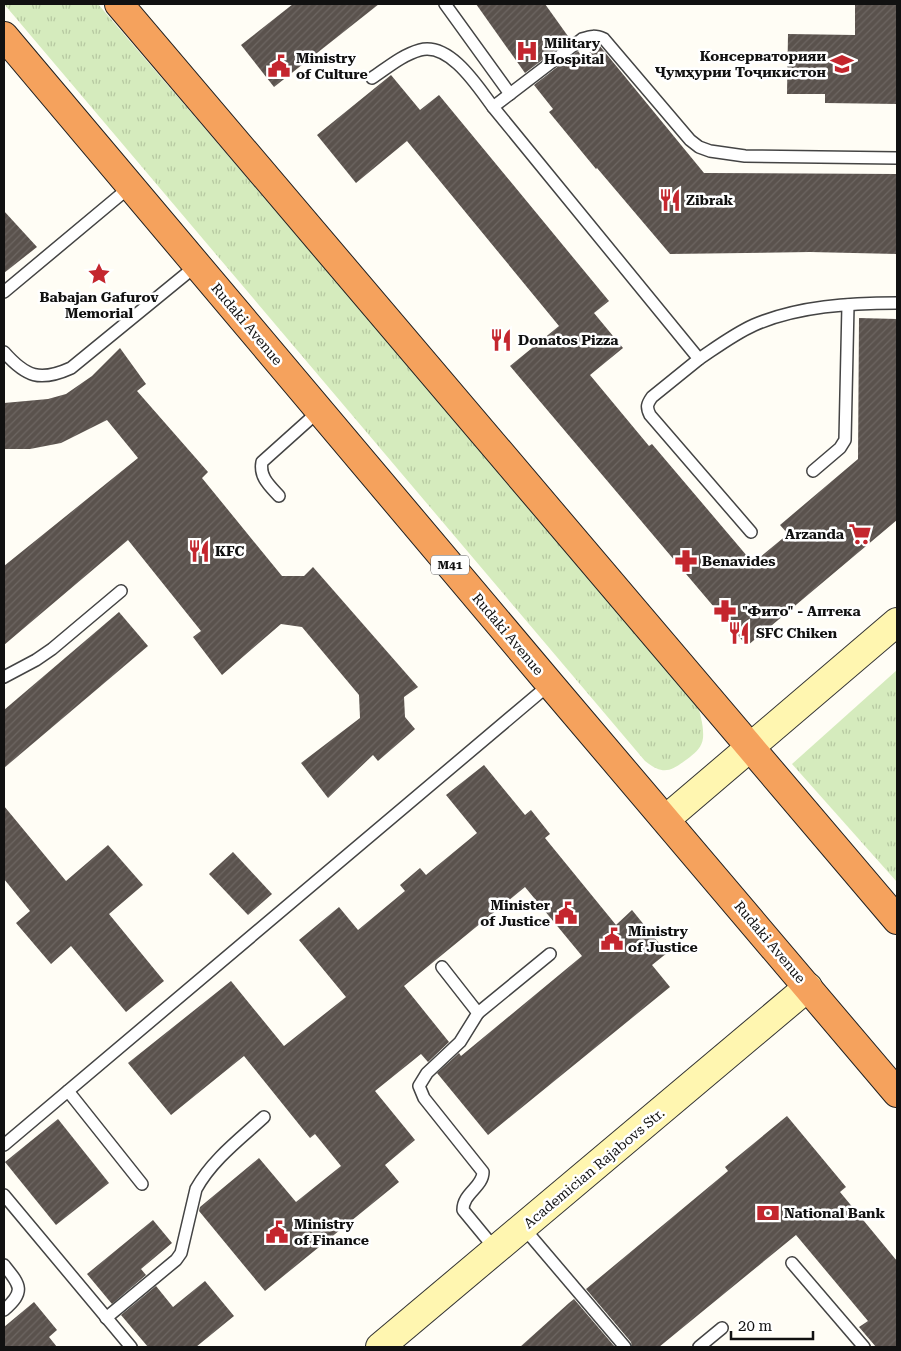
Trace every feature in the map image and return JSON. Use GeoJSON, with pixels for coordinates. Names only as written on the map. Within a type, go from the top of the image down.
{"type":"FeatureCollection","features":[{"type":"Feature","properties":{"kind":"highway"},"geometry":{"type":"LineString","coordinates":[[119,4],[897,920]]}},
{"type":"Feature","properties":{"kind":"highway","name":"Rudaki Avenue"},"geometry":{"type":"LineString","coordinates":[[4,36],[897,1093]]}},
{"type":"Feature","properties":{"kind":"street"},"geometry":{"type":"LineString","coordinates":[[666,820],[897,622]]}},
{"type":"Feature","properties":{"kind":"street","name":"Academician Rajabovs Str."},"geometry":{"type":"LineString","coordinates":[[380,1347],[808,987]]}},
{"type":"Feature","properties":{"kind":"lane"},"geometry":{"type":"LineString","coordinates":[[445,4],[510,94]]}},
{"type":"Feature","properties":{"kind":"lane"},"geometry":{"type":"LineString","coordinates":[[494,107],[582,39],[597,36],[604,40],[690,140],[699,147],[726,155],[897,158]]}},
{"type":"Feature","properties":{"kind":"lane"},"geometry":{"type":"LineString","coordinates":[[372,78],[412,53],[422,50],[432,50],[450,57],[494,107],[699,359]]}},
{"type":"Feature","properties":{"kind":"lane"},"geometry":{"type":"LineString","coordinates":[[4,292],[130,186]]}},
{"type":"Feature","properties":{"kind":"lane"},"geometry":{"type":"LineString","coordinates":[[4,352],[26,372],[35,376],[58,374],[71,368],[197,265]]}},
{"type":"Feature","properties":{"kind":"lane"},"geometry":{"type":"LineString","coordinates":[[751,532],[650,415],[647,408],[648,402],[699,359],[736,334],[770,319],[806,311],[848,305],[897,303]]}},
{"type":"Feature","properties":{"kind":"lane"},"geometry":{"type":"LineString","coordinates":[[813,471],[840,448],[845,440],[848,305]]}},
{"type":"Feature","properties":{"kind":"lane"},"geometry":{"type":"LineString","coordinates":[[279,496],[263,477],[262,462],[320,410]]}},
{"type":"Feature","properties":{"kind":"lane"},"geometry":{"type":"LineString","coordinates":[[4,677],[52,649],[121,592]]}},
{"type":"Feature","properties":{"kind":"lane"},"geometry":{"type":"LineString","coordinates":[[4,1145],[550,684]]}},
{"type":"Feature","properties":{"kind":"lane"},"geometry":{"type":"LineString","coordinates":[[496,1250],[463,1210],[466,1198],[481,1182],[483,1172],[424,1098],[419,1086],[427,1073],[460,1042],[478,1013],[550,954]]}},
{"type":"Feature","properties":{"kind":"lane"},"geometry":{"type":"LineString","coordinates":[[442,967],[478,1013]]}},
{"type":"Feature","properties":{"kind":"lane"},"geometry":{"type":"LineString","coordinates":[[68,1091],[142,1184]]}},
{"type":"Feature","properties":{"kind":"lane"},"geometry":{"type":"LineString","coordinates":[[106,1318],[176,1260],[181,1253],[196,1188],[201,1179],[221,1157],[264,1117]]}},
{"type":"Feature","properties":{"kind":"lane"},"geometry":{"type":"LineString","coordinates":[[4,1195],[131,1347]]}},
{"type":"Feature","properties":{"kind":"lane"},"geometry":{"type":"LineString","coordinates":[[523,1227],[625,1347]]}},
{"type":"Feature","properties":{"kind":"lane"},"geometry":{"type":"LineString","coordinates":[[792,1263],[864,1347]]}},
{"type":"Feature","properties":{"kind":"lane"},"geometry":{"type":"LineString","coordinates":[[4,1265],[19,1286],[19,1293],[15,1300],[4,1310]]}},
{"type":"Feature","properties":{"kind":"lane"},"geometry":{"type":"LineString","coordinates":[[699,1347],[722,1328]]}},
{"type":"Feature","properties":{"kind":"green space"},"geometry":{"type":"Polygon","coordinates":[[[4,4],[98,4],[697,702],[703,738],[700,747],[690,757],[668,770],[658,769],[645,761],[4,4]]]}},
{"type":"Feature","properties":{"kind":"green space"},"geometry":{"type":"Polygon","coordinates":[[[897,670],[897,882],[792,764],[897,670]]]}},
{"type":"Feature","properties":{"kind":"building","name":"Ministry of Culture"},"geometry":{"type":"Polygon","coordinates":[[[293,4],[379,4],[274,87],[241,45],[293,4]]]}},
{"type":"Feature","properties":{"kind":"building","name":"Military Hospital"},"geometry":{"type":"Polygon","coordinates":[[[476,4],[545,4],[570,39],[525,73],[476,4]]]}},
{"type":"Feature","properties":{"kind":"building","name":"Консерваторияи Ҷумҳурии Тоҷикистон"},"geometry":{"type":"Polygon","coordinates":[[[855,4],[897,4],[897,104],[825,103],[825,94],[787,94],[788,34],[855,35],[855,4]]]}},
{"type":"Feature","properties":{"kind":"building"},"geometry":{"type":"Polygon","coordinates":[[[599,45],[704,173],[897,174],[897,254],[810,252],[670,254],[549,112],[553,109],[534,85],[578,51],[583,58],[599,45]]]}},
{"type":"Feature","properties":{"kind":"building"},"geometry":{"type":"Polygon","coordinates":[[[391,75],[420,110],[439,95],[609,301],[594,313],[623,348],[590,375],[649,446],[652,444],[753,563],[788,534],[780,525],[858,459],[859,318],[897,319],[897,520],[747,646],[510,366],[559,326],[407,141],[356,183],[317,135],[391,75]]]}},
{"type":"Feature","properties":{"kind":"building"},"geometry":{"type":"Polygon","coordinates":[[[4,211],[37,247],[4,273],[4,211]]]}},
{"type":"Feature","properties":{"kind":"building"},"geometry":{"type":"Polygon","coordinates":[[[120,348],[146,384],[137,391],[208,472],[202,478],[282,576],[304,576],[313,567],[418,687],[404,697],[405,717],[415,729],[378,761],[373,755],[328,798],[301,763],[360,718],[359,695],[302,627],[281,624],[222,675],[193,637],[201,631],[128,540],[4,645],[4,566],[138,458],[107,420],[61,443],[30,449],[4,449],[4,403],[48,399],[66,394],[92,376],[120,348]]]}},
{"type":"Feature","properties":{"kind":"building"},"geometry":{"type":"Polygon","coordinates":[[[119,612],[148,646],[4,768],[4,710],[119,612]]]}},
{"type":"Feature","properties":{"kind":"building"},"geometry":{"type":"Polygon","coordinates":[[[484,765],[525,815],[531,810],[550,834],[545,838],[616,925],[632,910],[667,953],[652,965],[670,987],[488,1135],[437,1073],[459,1053],[461,1056],[582,956],[525,887],[404,986],[449,1042],[428,1062],[421,1054],[375,1091],[415,1140],[385,1165],[399,1182],[265,1291],[199,1211],[200,1207],[259,1158],[296,1202],[341,1166],[315,1134],[310,1138],[244,1056],[171,1115],[128,1063],[231,981],[284,1046],[346,997],[299,940],[339,907],[358,930],[405,891],[400,885],[420,868],[426,875],[477,833],[446,795],[484,765]]]}},
{"type":"Feature","properties":{"kind":"building"},"geometry":{"type":"Polygon","coordinates":[[[4,806],[66,881],[108,845],[143,885],[109,914],[164,981],[126,1012],[71,946],[51,964],[16,923],[30,911],[4,879],[4,806]]]}},
{"type":"Feature","properties":{"kind":"building"},"geometry":{"type":"Polygon","coordinates":[[[233,852],[272,894],[248,915],[209,874],[233,852]]]}},
{"type":"Feature","properties":{"kind":"building","name":"National Bank"},"geometry":{"type":"Polygon","coordinates":[[[787,1116],[846,1187],[840,1192],[897,1261],[897,1347],[876,1347],[859,1327],[868,1321],[796,1235],[659,1347],[632,1347],[631,1342],[586,1289],[728,1171],[725,1167],[787,1116]]]}},
{"type":"Feature","properties":{"kind":"building"},"geometry":{"type":"Polygon","coordinates":[[[58,1119],[109,1183],[56,1225],[5,1162],[58,1119]]]}},
{"type":"Feature","properties":{"kind":"building"},"geometry":{"type":"Polygon","coordinates":[[[153,1220],[172,1243],[141,1269],[146,1275],[112,1304],[87,1274],[153,1220]]]}},
{"type":"Feature","properties":{"kind":"building"},"geometry":{"type":"Polygon","coordinates":[[[205,1281],[234,1316],[196,1347],[148,1347],[121,1315],[156,1286],[173,1307],[205,1281]]]}},
{"type":"Feature","properties":{"kind":"building"},"geometry":{"type":"Polygon","coordinates":[[[574,1299],[615,1347],[520,1347],[569,1303],[574,1299]]]}},
{"type":"Feature","properties":{"kind":"building"},"geometry":{"type":"Polygon","coordinates":[[[34,1302],[57,1330],[49,1337],[57,1347],[4,1347],[4,1327],[34,1302]]]}},
{"type":"Feature","properties":{"kind":"place","name":"Military Hospital"},"geometry":{"type":"Point","coordinates":[527,51]}},
{"type":"Feature","properties":{"kind":"place","name":"Консерваторияи Ҷумҳурии Тоҷикистон"},"geometry":{"type":"Point","coordinates":[842,64]}},
{"type":"Feature","properties":{"kind":"place","name":"Ministry of Culture"},"geometry":{"type":"Point","coordinates":[279,66]}},
{"type":"Feature","properties":{"kind":"place","name":"Zibrak"},"geometry":{"type":"Point","coordinates":[670,200]}},
{"type":"Feature","properties":{"kind":"place","name":"Babajan Gafurov Memorial"},"geometry":{"type":"Point","coordinates":[99,274]}},
{"type":"Feature","properties":{"kind":"place","name":"Donatos Pizza"},"geometry":{"type":"Point","coordinates":[501,340]}},
{"type":"Feature","properties":{"kind":"place","name":"Arzanda"},"geometry":{"type":"Point","coordinates":[860,534]}},
{"type":"Feature","properties":{"kind":"place","name":"KFC"},"geometry":{"type":"Point","coordinates":[199,551]}},
{"type":"Feature","properties":{"kind":"place","name":"Benavides"},"geometry":{"type":"Point","coordinates":[686,561]}},
{"type":"Feature","properties":{"kind":"place","name":"\"Фито\" - Аптека"},"geometry":{"type":"Point","coordinates":[725,611]}},
{"type":"Feature","properties":{"kind":"place","name":"SFC Chiken"},"geometry":{"type":"Point","coordinates":[739,633]}},
{"type":"Feature","properties":{"kind":"place","name":"Minister of Justice"},"geometry":{"type":"Point","coordinates":[566,913]}},
{"type":"Feature","properties":{"kind":"place","name":"Ministry of Justice"},"geometry":{"type":"Point","coordinates":[612,939]}},
{"type":"Feature","properties":{"kind":"place","name":"National Bank"},"geometry":{"type":"Point","coordinates":[768,1213]}},
{"type":"Feature","properties":{"kind":"place","name":"Ministry of Finance"},"geometry":{"type":"Point","coordinates":[277,1232]}}]}
